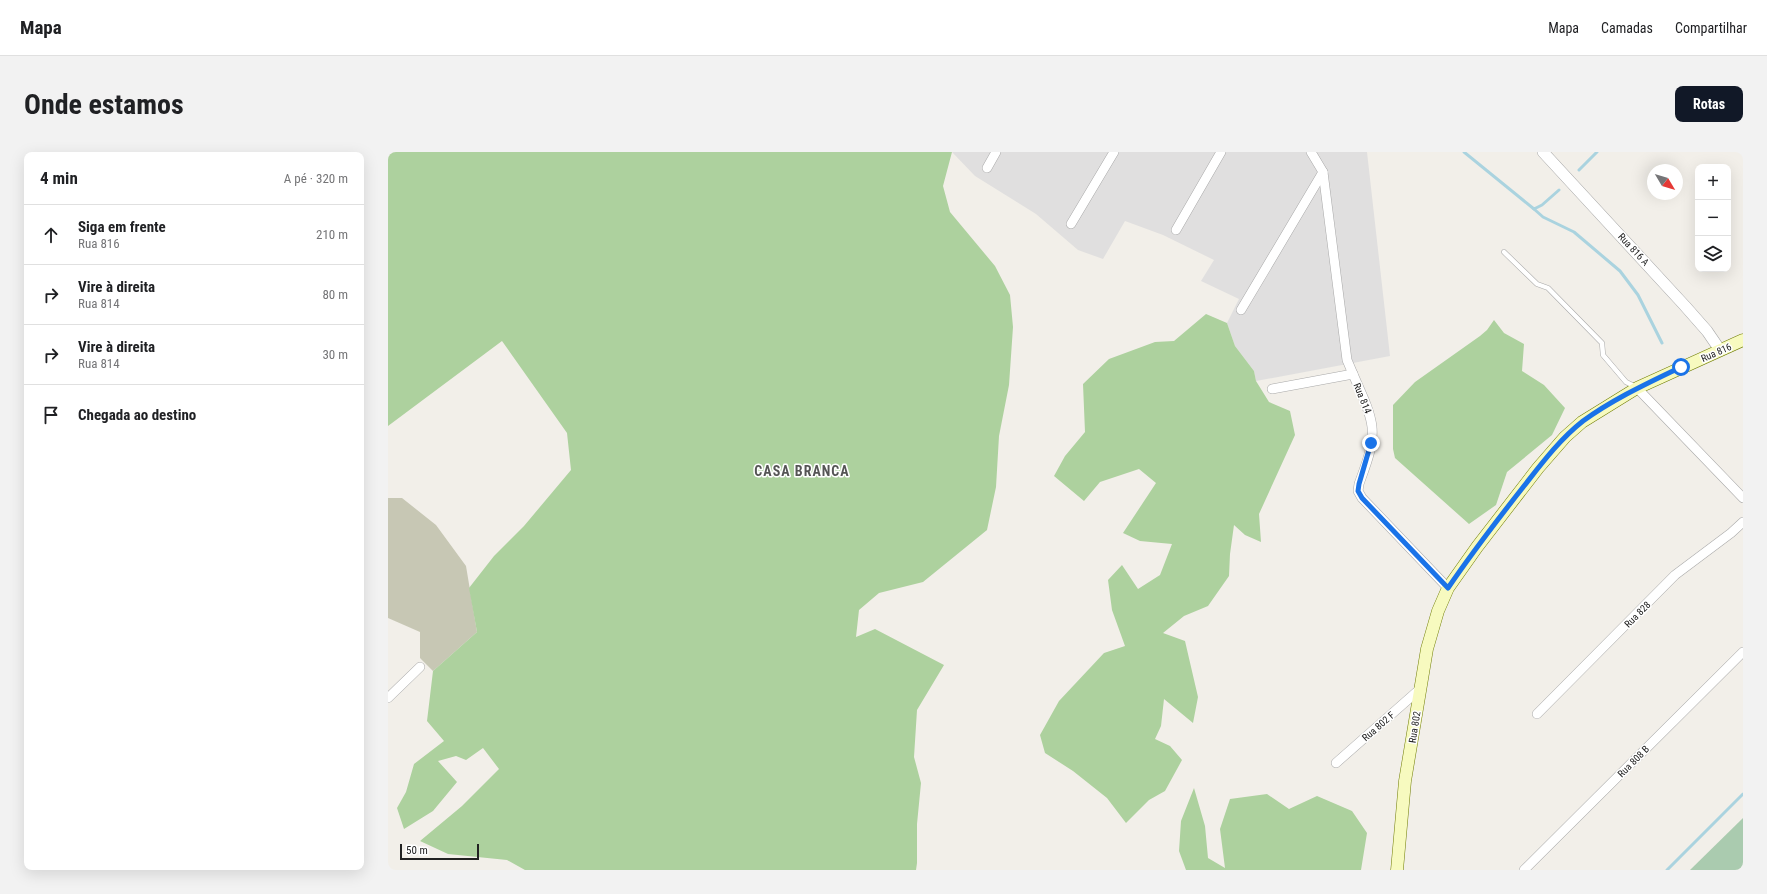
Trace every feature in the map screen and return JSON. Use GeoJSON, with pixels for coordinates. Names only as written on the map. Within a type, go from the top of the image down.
{"type":"FeatureCollection","features":[{"type":"Feature","properties":{"kind":"main road","name":"Rua 816"},"geometry":{"type":"LineString","coordinates":[[1448,588],[1512,501],[1560,443],[1582,422],[1637,388],[1743,340]]}},
{"type":"Feature","properties":{"kind":"main road","name":"Rua 802"},"geometry":{"type":"LineString","coordinates":[[1397,870],[1405,781],[1420,689],[1432,628],[1448,588]]}},
{"type":"Feature","properties":{"kind":"street"},"geometry":{"type":"LineString","coordinates":[[987,168],[996,152]]}},
{"type":"Feature","properties":{"kind":"street"},"geometry":{"type":"LineString","coordinates":[[1071,224],[1114,152]]}},
{"type":"Feature","properties":{"kind":"street"},"geometry":{"type":"LineString","coordinates":[[1176,230],[1221,152]]}},
{"type":"Feature","properties":{"kind":"street"},"geometry":{"type":"LineString","coordinates":[[1310,152],[1323,172],[1348,360],[1353,374]]}},
{"type":"Feature","properties":{"kind":"street","name":"Rua 816 A"},"geometry":{"type":"LineString","coordinates":[[1543,152],[1680,300],[1707,331],[1720,350]]}},
{"type":"Feature","properties":{"kind":"street"},"geometry":{"type":"LineString","coordinates":[[1241,310],[1323,172]]}},
{"type":"Feature","properties":{"kind":"street","name":"Rua 814"},"geometry":{"type":"LineString","coordinates":[[1272,389],[1353,374],[1370,415],[1372,428],[1368,457],[1358,491],[1362,498],[1448,588]]}},
{"type":"Feature","properties":{"kind":"street"},"geometry":{"type":"LineString","coordinates":[[1637,388],[1743,498]]}},
{"type":"Feature","properties":{"kind":"street","name":"Rua 828"},"geometry":{"type":"LineString","coordinates":[[1537,714],[1676,575],[1743,522]]}},
{"type":"Feature","properties":{"kind":"street","name":"Rua 808 B"},"geometry":{"type":"LineString","coordinates":[[1524,870],[1743,652]]}},
{"type":"Feature","properties":{"kind":"street"},"geometry":{"type":"LineString","coordinates":[[388,698],[420,667]]}},
{"type":"Feature","properties":{"kind":"street","name":"Rua 802 F"},"geometry":{"type":"LineString","coordinates":[[1336,762],[1420,689]]}},
{"type":"Feature","properties":{"kind":"lane"},"geometry":{"type":"LineString","coordinates":[[1504,252],[1537,284],[1548,288],[1602,343],[1603,355],[1626,382],[1637,388]]}},
{"type":"Feature","properties":{"kind":"shaded area"},"geometry":{"type":"Polygon","coordinates":[[[952,152],[1367,152],[1390,356],[1256,381],[1254,371],[1235,346],[1227,323],[1239,299],[1201,281],[1214,260],[1163,235],[1125,221],[1103,259],[1078,250],[1036,214],[975,176],[952,152]]]}},
{"type":"Feature","properties":{"kind":"shaded area"},"geometry":{"type":"Polygon","coordinates":[[[388,498],[402,498],[436,525],[466,566],[477,632],[433,671],[420,658],[420,632],[388,618],[388,498]]]}},
{"type":"Feature","properties":{"kind":"green space"},"geometry":{"type":"Polygon","coordinates":[[[388,152],[952,152],[943,186],[950,212],[995,266],[1010,295],[1013,327],[1009,385],[999,436],[996,487],[987,530],[923,582],[879,593],[859,610],[856,637],[875,629],[944,665],[917,710],[914,757],[921,783],[917,824],[916,870],[525,870],[507,860],[448,854],[420,841],[462,806],[499,769],[483,748],[466,760],[456,756],[438,761],[457,782],[433,811],[404,829],[397,808],[406,792],[414,764],[444,741],[427,721],[433,671],[477,632],[469,588],[494,556],[524,526],[571,470],[567,433],[502,341],[388,426],[388,152]]]}},
{"type":"Feature","properties":{"kind":"green space"},"geometry":{"type":"Polygon","coordinates":[[[1206,314],[1227,323],[1235,346],[1254,371],[1256,381],[1269,402],[1290,411],[1295,435],[1259,514],[1261,542],[1245,535],[1234,525],[1229,576],[1208,606],[1184,616],[1163,633],[1185,641],[1198,697],[1193,723],[1164,699],[1161,726],[1155,739],[1170,746],[1182,760],[1165,791],[1149,800],[1126,823],[1107,798],[1073,771],[1045,753],[1040,735],[1059,701],[1104,653],[1125,646],[1112,610],[1108,580],[1122,565],[1138,589],[1160,575],[1172,544],[1140,541],[1123,533],[1156,483],[1139,469],[1100,482],[1084,501],[1054,476],[1065,456],[1085,432],[1083,384],[1109,359],[1155,342],[1174,341],[1206,314]]]}},
{"type":"Feature","properties":{"kind":"green space"},"geometry":{"type":"Polygon","coordinates":[[[1494,320],[1504,333],[1524,344],[1522,371],[1544,385],[1565,408],[1552,435],[1507,472],[1496,505],[1469,524],[1395,458],[1393,449],[1393,405],[1415,382],[1480,336],[1487,330],[1494,320]]]}},
{"type":"Feature","properties":{"kind":"green space"},"geometry":{"type":"Polygon","coordinates":[[[1194,788],[1205,826],[1208,858],[1225,868],[1220,829],[1230,799],[1267,794],[1289,809],[1317,796],[1352,811],[1367,833],[1361,870],[1186,870],[1179,851],[1181,821],[1194,788]]]}},
{"type":"Feature","properties":{"kind":"green space"},"geometry":{"type":"Polygon","coordinates":[[[1743,818],[1743,870],[1690,870],[1743,818]]]}},
{"type":"Feature","properties":{"kind":"waterway"},"geometry":{"type":"LineString","coordinates":[[1464,152],[1534,209],[1542,205],[1559,190]]}},
{"type":"Feature","properties":{"kind":"waterway"},"geometry":{"type":"LineString","coordinates":[[1579,170],[1597,152]]}},
{"type":"Feature","properties":{"kind":"waterway"},"geometry":{"type":"LineString","coordinates":[[1534,209],[1543,217],[1574,232],[1620,271],[1638,295],[1662,343]]}},
{"type":"Feature","properties":{"kind":"waterway"},"geometry":{"type":"LineString","coordinates":[[1667,870],[1743,794]]}},
{"type":"Feature","properties":{"kind":"district","name":"CASA BRANCA"},"geometry":{"type":"Point","coordinates":[802,471]}},
{"type":"Feature","properties":{"kind":"route"},"geometry":{"type":"LineString","coordinates":[[1371,443],[1358,491],[1362,498],[1448,588],[1477,547],[1538,468],[1574,429],[1593,414],[1637,388],[1681,367]]}}]}
